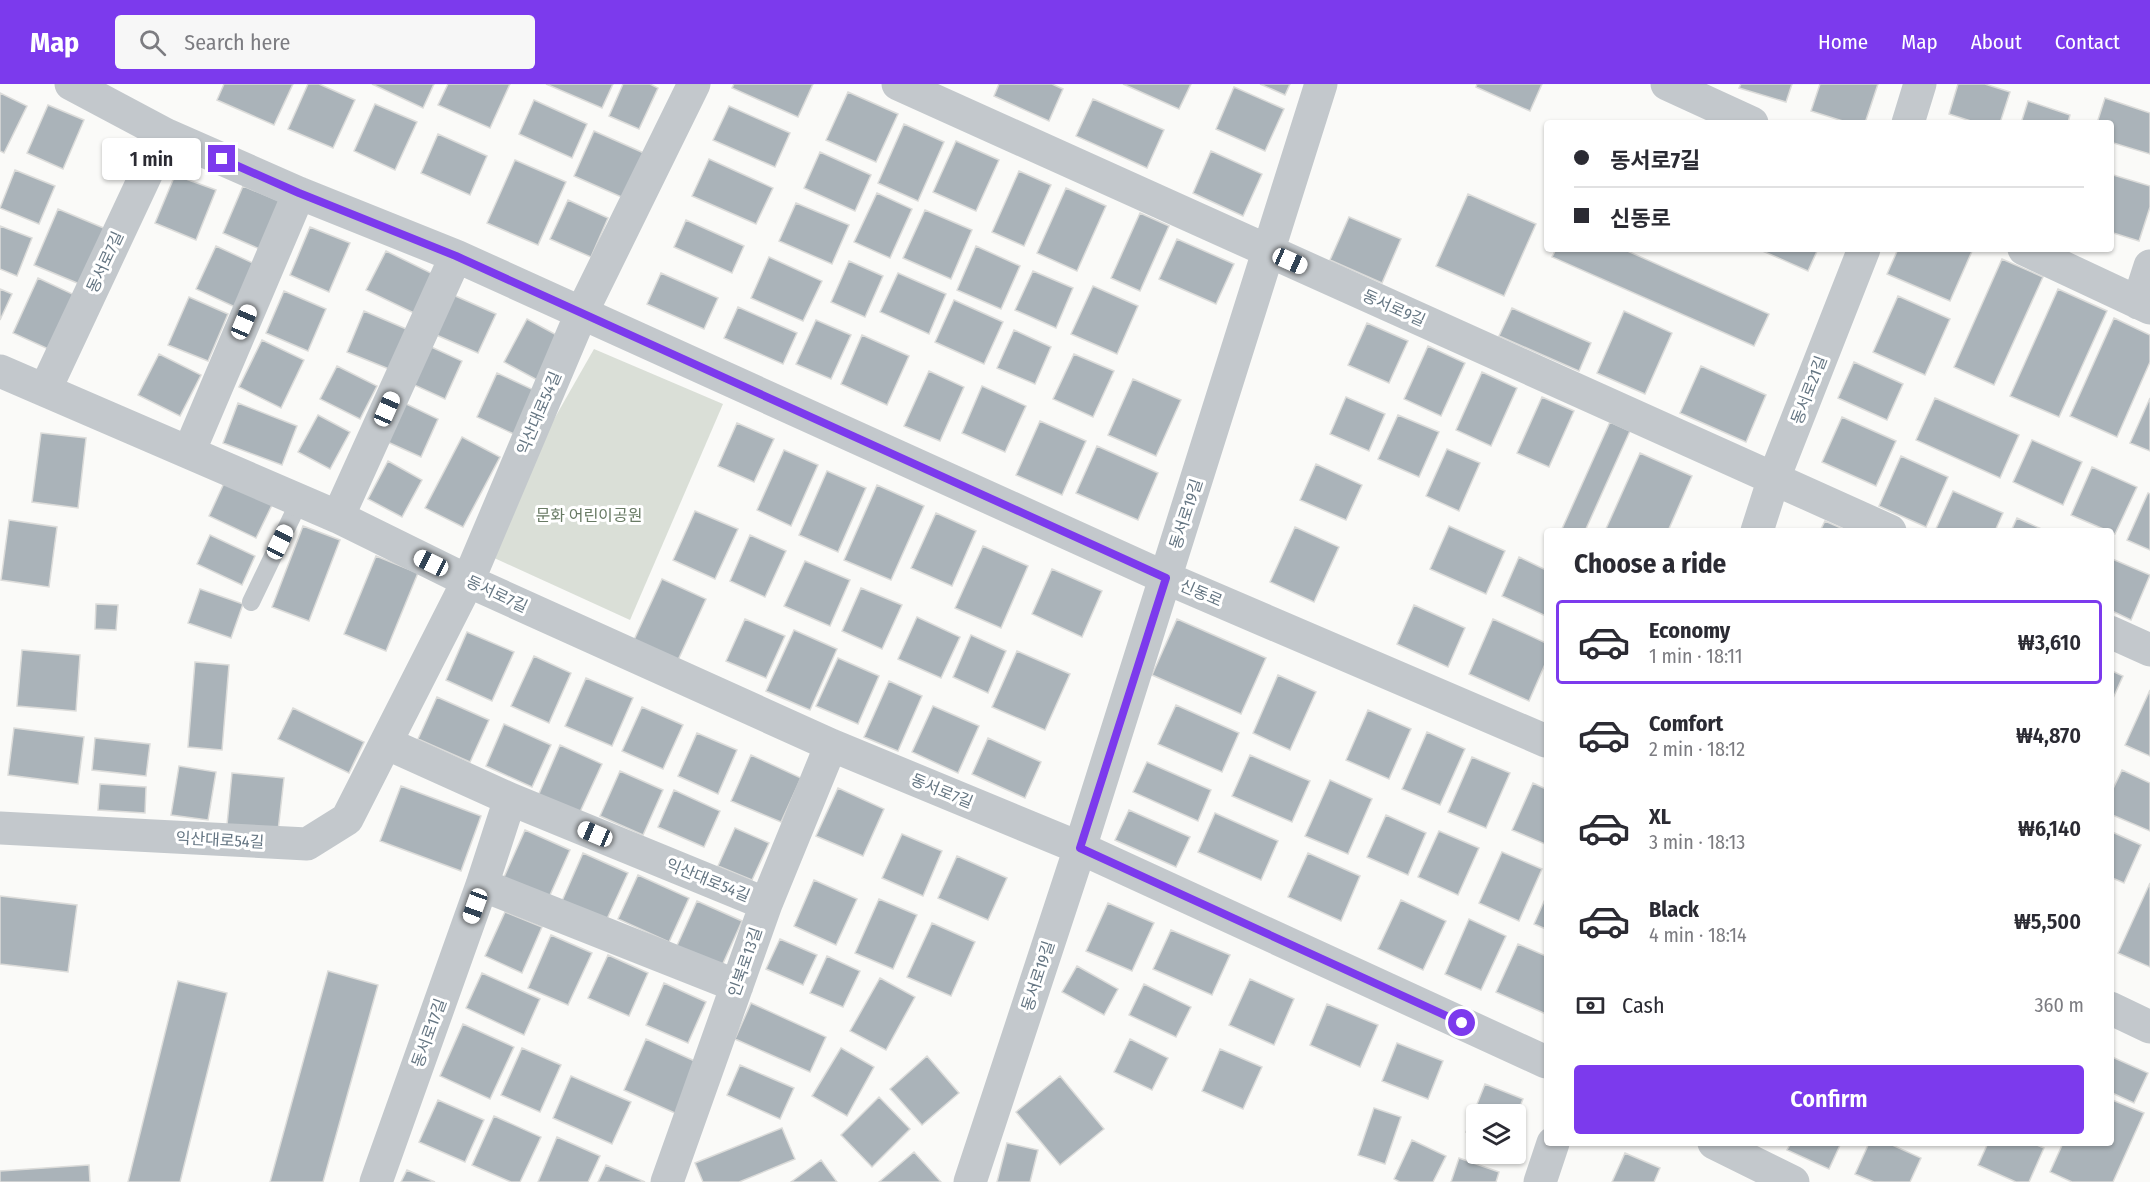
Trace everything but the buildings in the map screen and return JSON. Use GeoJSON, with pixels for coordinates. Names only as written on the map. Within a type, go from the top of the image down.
{"type":"FeatureCollection","features":[{"type":"Feature","properties":{"kind":"street","name":"신동로"},"geometry":{"type":"LineString","coordinates":[[71,84],[165,134],[299,193],[456,256],[1166,578],[1544,740]]}},
{"type":"Feature","properties":{"kind":"street","name":"익산대로54길"},"geometry":{"type":"LineString","coordinates":[[0,828],[307,844],[347,819],[468,581],[581,314],[694,84]]}},
{"type":"Feature","properties":{"kind":"street","name":"동서로9길"},"geometry":{"type":"LineString","coordinates":[[898,84],[1883,528]]}},
{"type":"Feature","properties":{"kind":"street","name":"동서로19길"},"geometry":{"type":"LineString","coordinates":[[970,1182],[1080,848],[1321,84]]}},
{"type":"Feature","properties":{"kind":"street"},"geometry":{"type":"LineString","coordinates":[[1667,84],[1745,120]]}},
{"type":"Feature","properties":{"kind":"street"},"geometry":{"type":"LineString","coordinates":[[1909,120],[1920,84]]}},
{"type":"Feature","properties":{"kind":"street","name":"동서로7길"},"geometry":{"type":"LineString","coordinates":[[45,390],[165,134]]}},
{"type":"Feature","properties":{"kind":"street"},"geometry":{"type":"LineString","coordinates":[[189,452],[299,193]]}},
{"type":"Feature","properties":{"kind":"street","name":"동서로21길"},"geometry":{"type":"LineString","coordinates":[[1758,528],[1774,478],[1863,252]]}},
{"type":"Feature","properties":{"kind":"street"},"geometry":{"type":"LineString","coordinates":[[2030,252],[2144,305],[2150,266]]}},
{"type":"Feature","properties":{"kind":"street"},"geometry":{"type":"LineString","coordinates":[[338,517],[456,256]]}},
{"type":"Feature","properties":{"kind":"street","name":"동서로7길"},"geometry":{"type":"LineString","coordinates":[[0,371],[338,517],[468,581],[831,745],[1080,848],[1544,1061]]}},
{"type":"Feature","properties":{"kind":"street"},"geometry":{"type":"LineString","coordinates":[[2114,634],[2150,650]]}},
{"type":"Feature","properties":{"kind":"street","name":"익산대로54길"},"geometry":{"type":"LineString","coordinates":[[386,743],[510,799],[766,904]]}},
{"type":"Feature","properties":{"kind":"street","name":"인북로13길"},"geometry":{"type":"LineString","coordinates":[[667,1182],[766,904],[831,745]]}},
{"type":"Feature","properties":{"kind":"street","name":"동서로17길"},"geometry":{"type":"LineString","coordinates":[[376,1182],[482,885],[510,799]]}},
{"type":"Feature","properties":{"kind":"street"},"geometry":{"type":"LineString","coordinates":[[482,885],[737,986]]}},
{"type":"Feature","properties":{"kind":"street"},"geometry":{"type":"LineString","coordinates":[[2114,1010],[2150,1027]]}},
{"type":"Feature","properties":{"kind":"street"},"geometry":{"type":"LineString","coordinates":[[1540,1182],[1552,1146]]}},
{"type":"Feature","properties":{"kind":"street"},"geometry":{"type":"LineString","coordinates":[[1720,1146],[1793,1182]]}},
{"type":"Feature","properties":{"kind":"lane"},"geometry":{"type":"LineString","coordinates":[[251,602],[299,502]]}},
{"type":"Feature","properties":{"kind":"green space","name":"문화 어린이공원"},"geometry":{"type":"Polygon","coordinates":[[[594,349],[723,404],[630,620],[479,551],[594,349]]]}},
{"type":"Feature","properties":{"kind":"route"},"geometry":{"type":"LineString","coordinates":[[222,159],[299,193],[456,256],[1166,578],[1080,848],[1462,1023]]}}]}
